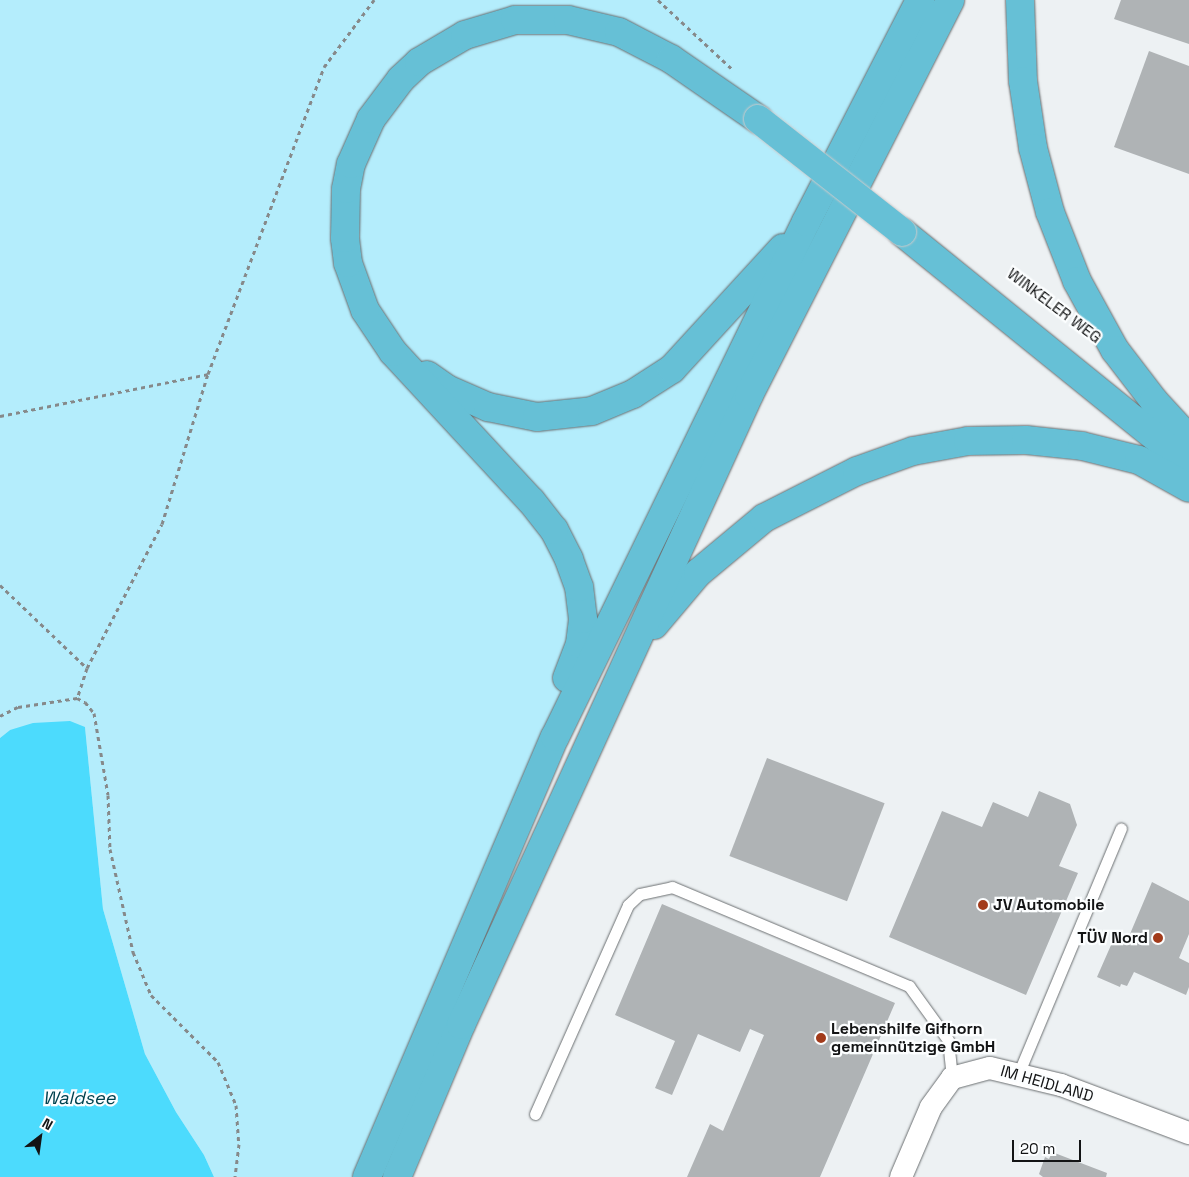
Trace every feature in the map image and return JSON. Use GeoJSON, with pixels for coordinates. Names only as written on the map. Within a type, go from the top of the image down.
{"type":"FeatureCollection","features":[{"type":"Feature","properties":{"kind":"highway"},"geometry":{"type":"LineString","coordinates":[[367,1177],[555,736],[806,222],[920,0]]}},
{"type":"Feature","properties":{"kind":"highway"},"geometry":{"type":"LineString","coordinates":[[397,1177],[461,1025],[749,396],[950,0]]}},
{"type":"Feature","properties":{"kind":"highway"},"geometry":{"type":"LineString","coordinates":[[1020,0],[1024,91],[1033,148],[1053,220],[1077,281],[1115,350],[1154,401],[1189,438]]}},
{"type":"Feature","properties":{"kind":"highway"},"geometry":{"type":"LineString","coordinates":[[555,736],[561,694],[580,644],[583,619],[579,587],[569,559],[554,530],[531,501],[392,352],[365,310],[351,271],[345,238],[346,189],[360,141],[385,98],[401,79],[441,47],[473,32],[516,20],[542,18],[594,24],[619,32],[671,59],[758,119],[902,232],[1189,464]]}},
{"type":"Feature","properties":{"kind":"highway"},"geometry":{"type":"LineString","coordinates":[[392,352],[446,389],[488,407],[537,417],[592,411],[634,394],[672,369],[806,222]]}},
{"type":"Feature","properties":{"kind":"highway"},"geometry":{"type":"LineString","coordinates":[[630,654],[698,573],[764,518],[857,471],[913,451],[968,441],[1026,440],[1082,446],[1139,460],[1189,488]]}},
{"type":"Feature","properties":{"kind":"street","name":"IM HEIDLAND"},"geometry":{"type":"LineString","coordinates":[[952,1078],[990,1068],[1019,1072],[1189,1133]]}},
{"type":"Feature","properties":{"kind":"street"},"geometry":{"type":"LineString","coordinates":[[901,1177],[930,1107],[952,1078]]}},
{"type":"Feature","properties":{"kind":"lane"},"geometry":{"type":"LineString","coordinates":[[1019,1072],[1121,828]]}},
{"type":"Feature","properties":{"kind":"lane"},"geometry":{"type":"LineString","coordinates":[[535,1114],[628,905],[640,894],[672,887],[909,986],[948,1040],[952,1078]]}},
{"type":"Feature","properties":{"kind":"path"},"geometry":{"type":"LineString","coordinates":[[77,698],[87,668],[162,524],[208,374],[324,67],[374,0]]}},
{"type":"Feature","properties":{"kind":"path"},"geometry":{"type":"LineString","coordinates":[[658,0],[739,74]]}},
{"type":"Feature","properties":{"kind":"path"},"geometry":{"type":"LineString","coordinates":[[0,416],[208,374]]}},
{"type":"Feature","properties":{"kind":"path"},"geometry":{"type":"LineString","coordinates":[[0,585],[87,668]]}},
{"type":"Feature","properties":{"kind":"path"},"geometry":{"type":"LineString","coordinates":[[0,716],[18,707],[77,698],[85,702],[94,713],[108,795],[110,849],[133,952],[151,995],[218,1062],[236,1105],[239,1144],[235,1177]]}},
{"type":"Feature","properties":{"kind":"shaded area"},"geometry":{"type":"Polygon","coordinates":[[[0,0],[908,0],[358,1177],[214,1177],[204,1155],[176,1112],[145,1054],[103,909],[85,727],[10,730],[0,738],[0,0]]]}},
{"type":"Feature","properties":{"kind":"water","name":"Waldsee"},"geometry":{"type":"Polygon","coordinates":[[[70,721],[85,727],[103,909],[145,1054],[176,1112],[204,1155],[214,1177],[0,1177],[0,738],[10,730],[33,723],[70,721]]]}},
{"type":"Feature","properties":{"kind":"building"},"geometry":{"type":"Polygon","coordinates":[[[1121,0],[1189,0],[1189,44],[1114,19],[1121,0]]]}},
{"type":"Feature","properties":{"kind":"building"},"geometry":{"type":"Polygon","coordinates":[[[1149,51],[1189,66],[1189,174],[1114,147],[1149,51]]]}},
{"type":"Feature","properties":{"kind":"building"},"geometry":{"type":"Polygon","coordinates":[[[767,758],[885,803],[847,901],[729,856],[767,758]]]}},
{"type":"Feature","properties":{"kind":"building","name":"JV Automobile"},"geometry":{"type":"Polygon","coordinates":[[[1039,791],[1070,804],[1077,825],[1059,866],[1078,873],[1026,995],[889,937],[942,811],[982,827],[993,802],[1028,817],[1039,791]]]}},
{"type":"Feature","properties":{"kind":"building","name":"TÜV Nord"},"geometry":{"type":"Polygon","coordinates":[[[1152,882],[1189,901],[1189,934],[1179,958],[1189,963],[1189,987],[1186,995],[1134,972],[1127,986],[1121,984],[1120,987],[1097,977],[1115,936],[1127,941],[1152,882]]]}},
{"type":"Feature","properties":{"kind":"building","name":"Lebenshilfe Gifhorn gemeinnützige GmbH"},"geometry":{"type":"Polygon","coordinates":[[[662,904],[895,1003],[820,1177],[687,1177],[710,1124],[723,1131],[764,1035],[750,1029],[740,1052],[698,1034],[672,1095],[655,1088],[675,1041],[615,1015],[662,904]]]}},
{"type":"Feature","properties":{"kind":"building"},"geometry":{"type":"Polygon","coordinates":[[[1052,1152],[1107,1173],[1106,1177],[1043,1177],[1039,1174],[1045,1157],[1049,1159],[1052,1152]]]}},
{"type":"Feature","properties":{"kind":"place","name":"JV Automobile"},"geometry":{"type":"Point","coordinates":[983,905]}},
{"type":"Feature","properties":{"kind":"place","name":"TÜV Nord"},"geometry":{"type":"Point","coordinates":[1158,938]}},
{"type":"Feature","properties":{"kind":"place","name":"Lebenshilfe Gifhorn gemeinnützige GmbH"},"geometry":{"type":"Point","coordinates":[821,1038]}}]}
